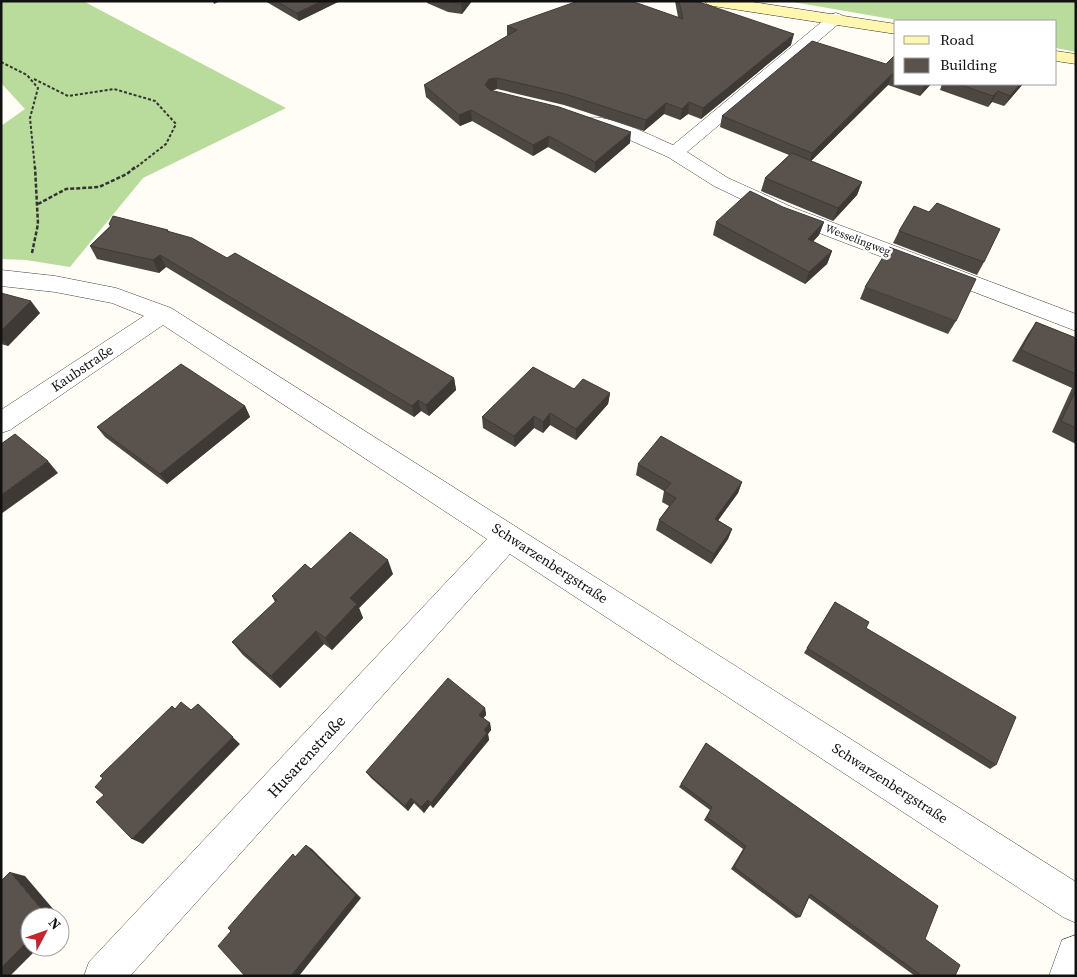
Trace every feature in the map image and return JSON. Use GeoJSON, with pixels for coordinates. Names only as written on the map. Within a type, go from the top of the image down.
{"type":"FeatureCollection","features":[{"type":"Feature","properties":{"kind":"main road"},"geometry":{"type":"LineString","coordinates":[[713,1],[836,18],[894,29]]}},
{"type":"Feature","properties":{"kind":"main road"},"geometry":{"type":"LineString","coordinates":[[1057,56],[1076,59]]}},
{"type":"Feature","properties":{"kind":"street"},"geometry":{"type":"LineString","coordinates":[[675,153],[836,18]]}},
{"type":"Feature","properties":{"kind":"street","name":"Wesselingweg"},"geometry":{"type":"LineString","coordinates":[[575,116],[630,133],[675,153],[721,182],[786,213],[1076,323]]}},
{"type":"Feature","properties":{"kind":"street","name":"Schwarzenbergstraße"},"geometry":{"type":"LineString","coordinates":[[10,278],[116,296],[162,314],[1076,904]]}},
{"type":"Feature","properties":{"kind":"street","name":"Kaubstraße"},"geometry":{"type":"LineString","coordinates":[[1,423],[162,314]]}},
{"type":"Feature","properties":{"kind":"street","name":"Husarenstraße"},"geometry":{"type":"LineString","coordinates":[[103,976],[508,536]]}},
{"type":"Feature","properties":{"kind":"street"},"geometry":{"type":"LineString","coordinates":[[1069,976],[1076,954]]}},
{"type":"Feature","properties":{"kind":"path"},"geometry":{"type":"LineString","coordinates":[[1,62],[20,69],[34,79],[68,96],[114,89],[155,101],[176,124],[166,144],[127,174],[99,187],[66,190],[38,204]]}},
{"type":"Feature","properties":{"kind":"path"},"geometry":{"type":"LineString","coordinates":[[10,278],[32,257],[38,224],[38,204],[30,118],[38,88],[34,79]]}},
{"type":"Feature","properties":{"kind":"green space"},"geometry":{"type":"Polygon","coordinates":[[[1,1],[83,1],[286,108],[143,178],[70,267],[26,260],[1,259],[1,126],[25,109],[1,83],[1,1]]]}},
{"type":"Feature","properties":{"kind":"green space"},"geometry":{"type":"Polygon","coordinates":[[[787,1],[1076,1],[1076,52],[1057,48],[1057,20],[897,20],[787,1]]]}},
{"type":"Feature","properties":{"kind":"building"},"geometry":{"type":"Polygon","coordinates":[[[276,1],[322,1],[297,13],[276,1]]]}},
{"type":"Feature","properties":{"kind":"building"},"geometry":{"type":"Polygon","coordinates":[[[445,1],[463,1],[461,4],[445,1]]]}},
{"type":"Feature","properties":{"kind":"building"},"geometry":{"type":"Polygon","coordinates":[[[578,1],[630,1],[683,19],[679,1],[696,1],[794,34],[703,108],[689,102],[682,109],[666,103],[646,120],[565,94],[497,78],[489,79],[485,85],[490,90],[559,107],[631,132],[595,162],[549,136],[533,145],[471,110],[459,115],[424,85],[517,30],[507,26],[578,1]]]}},
{"type":"Feature","properties":{"kind":"building"},"geometry":{"type":"Polygon","coordinates":[[[812,41],[886,64],[894,56],[894,75],[892,74],[812,153],[722,116],[812,41]]]}},
{"type":"Feature","properties":{"kind":"building"},"geometry":{"type":"Polygon","coordinates":[[[961,85],[1019,85],[1010,96],[998,91],[993,96],[961,85]]]}},
{"type":"Feature","properties":{"kind":"building"},"geometry":{"type":"Polygon","coordinates":[[[792,153],[862,182],[838,208],[765,178],[792,153]]]}},
{"type":"Feature","properties":{"kind":"building"},"geometry":{"type":"Polygon","coordinates":[[[750,191],[783,207],[824,222],[808,239],[832,251],[809,272],[716,222],[750,191]]]}},
{"type":"Feature","properties":{"kind":"building"},"geometry":{"type":"Polygon","coordinates":[[[937,203],[1000,229],[984,262],[899,231],[914,206],[929,212],[937,203]]]}},
{"type":"Feature","properties":{"kind":"building"},"geometry":{"type":"Polygon","coordinates":[[[113,216],[192,238],[227,258],[235,253],[454,378],[426,405],[418,400],[412,406],[160,255],[153,260],[90,246],[111,226],[109,224],[113,216]]]}},
{"type":"Feature","properties":{"kind":"building"},"geometry":{"type":"Polygon","coordinates":[[[889,247],[976,279],[956,321],[865,287],[889,247]]]}},
{"type":"Feature","properties":{"kind":"building"},"geometry":{"type":"Polygon","coordinates":[[[1,293],[31,301],[1,331],[1,293]]]}},
{"type":"Feature","properties":{"kind":"building"},"geometry":{"type":"Polygon","coordinates":[[[1036,322],[1076,338],[1076,374],[1021,350],[1036,322]]]}},
{"type":"Feature","properties":{"kind":"building"},"geometry":{"type":"Polygon","coordinates":[[[181,364],[245,406],[160,474],[97,427],[181,364]]]}},
{"type":"Feature","properties":{"kind":"building"},"geometry":{"type":"Polygon","coordinates":[[[533,367],[574,389],[583,379],[610,393],[576,429],[550,413],[543,422],[534,416],[514,436],[482,417],[533,367]]]}},
{"type":"Feature","properties":{"kind":"building"},"geometry":{"type":"Polygon","coordinates":[[[1076,390],[1076,428],[1061,421],[1076,390]]]}},
{"type":"Feature","properties":{"kind":"building"},"geometry":{"type":"Polygon","coordinates":[[[15,434],[48,461],[1,495],[1,444],[15,434]]]}},
{"type":"Feature","properties":{"kind":"building"},"geometry":{"type":"Polygon","coordinates":[[[661,436],[742,482],[715,519],[732,529],[714,554],[659,520],[676,498],[664,491],[671,483],[638,464],[661,436]]]}},
{"type":"Feature","properties":{"kind":"building"},"geometry":{"type":"Polygon","coordinates":[[[350,532],[388,560],[350,598],[357,604],[325,638],[316,631],[271,676],[232,642],[277,600],[272,596],[305,564],[311,569],[350,532]]]}},
{"type":"Feature","properties":{"kind":"building"},"geometry":{"type":"Polygon","coordinates":[[[835,602],[869,622],[866,628],[1016,717],[996,765],[807,648],[835,602]]]}},
{"type":"Feature","properties":{"kind":"building"},"geometry":{"type":"Polygon","coordinates":[[[448,678],[485,708],[479,715],[490,723],[484,730],[487,733],[431,803],[428,800],[421,807],[411,798],[405,806],[366,772],[448,678]]]}},
{"type":"Feature","properties":{"kind":"building"},"geometry":{"type":"Polygon","coordinates":[[[181,702],[191,710],[198,704],[233,737],[132,839],[96,802],[104,795],[95,787],[103,778],[100,776],[172,706],[175,709],[181,702]]]}},
{"type":"Feature","properties":{"kind":"building"},"geometry":{"type":"Polygon","coordinates":[[[706,743],[938,906],[925,939],[960,965],[955,976],[922,976],[810,894],[800,917],[734,867],[746,846],[707,817],[712,807],[681,784],[706,743]]]}},
{"type":"Feature","properties":{"kind":"building"},"geometry":{"type":"Polygon","coordinates":[[[306,845],[356,895],[291,976],[245,976],[218,946],[231,931],[228,928],[260,891],[293,854],[295,857],[306,845]]]}},
{"type":"Feature","properties":{"kind":"building"},"geometry":{"type":"Polygon","coordinates":[[[10,872],[40,907],[20,907],[20,949],[1,968],[1,881],[10,872]]]}}]}
